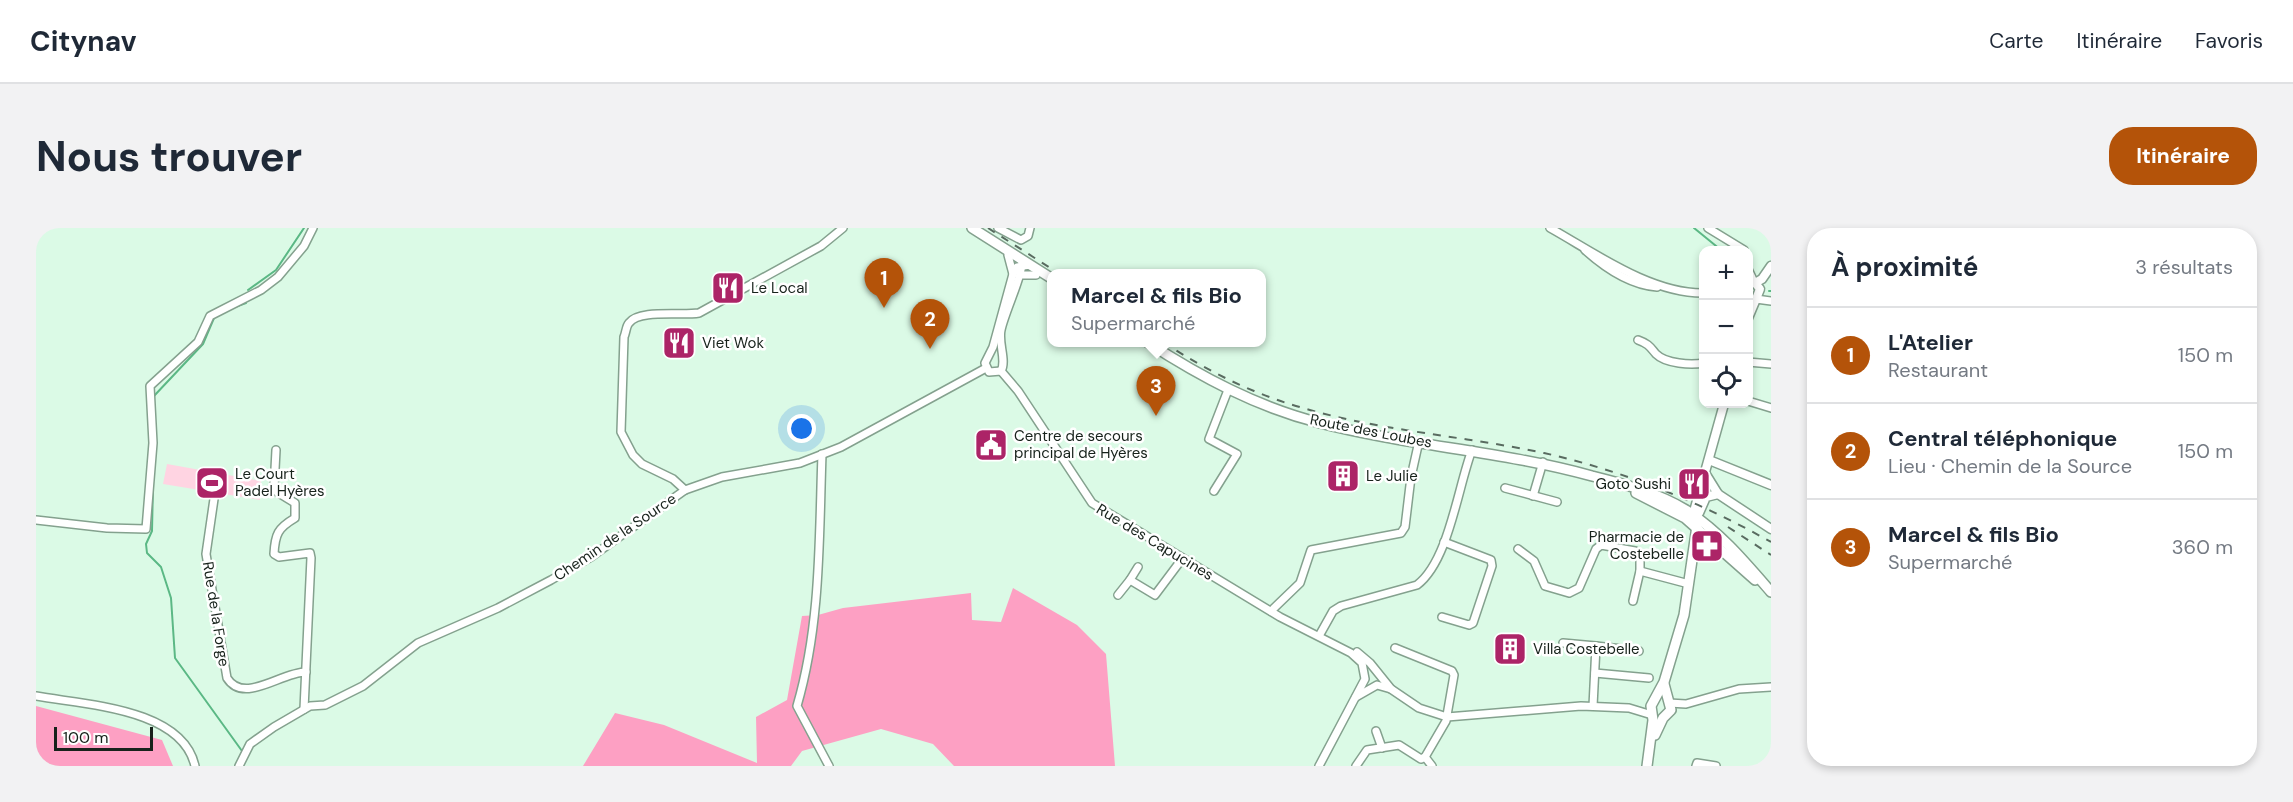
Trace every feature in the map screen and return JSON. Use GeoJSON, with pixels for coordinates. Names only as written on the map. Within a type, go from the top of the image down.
{"type":"FeatureCollection","features":[{"type":"Feature","properties":{"kind":"main road"},"geometry":{"type":"LineString","coordinates":[[972,228],[998,245],[1024,269]]}},
{"type":"Feature","properties":{"kind":"main road"},"geometry":{"type":"LineString","coordinates":[[998,245],[1024,269],[1047,279]]}},
{"type":"Feature","properties":{"kind":"main road","name":"Route des Loubes"},"geometry":{"type":"LineString","coordinates":[[1155,347],[1228,390],[1269,408],[1320,423],[1543,462],[1652,494],[1683,509],[1695,521]]}},
{"type":"Feature","properties":{"kind":"main road","name":"Route des Loubes"},"geometry":{"type":"LineString","coordinates":[[1610,480],[1695,521]]}},
{"type":"Feature","properties":{"kind":"main road"},"geometry":{"type":"LineString","coordinates":[[1695,521],[1708,538],[1771,592]]}},
{"type":"Feature","properties":{"kind":"main road"},"geometry":{"type":"LineString","coordinates":[[1649,766],[1654,702],[1664,682],[1678,632],[1695,521]]}},
{"type":"Feature","properties":{"kind":"main road"},"geometry":{"type":"LineString","coordinates":[[1686,584],[1695,521]]}},
{"type":"Feature","properties":{"kind":"main road"},"geometry":{"type":"LineString","coordinates":[[1695,521],[1731,547],[1771,592]]}},
{"type":"Feature","properties":{"kind":"main road"},"geometry":{"type":"LineString","coordinates":[[1694,539],[1708,538]]}},
{"type":"Feature","properties":{"kind":"main road"},"geometry":{"type":"LineString","coordinates":[[1649,766],[1655,735],[1666,716],[1669,702],[1664,682]]}},
{"type":"Feature","properties":{"kind":"main road"},"geometry":{"type":"LineString","coordinates":[[1654,702],[1669,702]]}},
{"type":"Feature","properties":{"kind":"main road"},"geometry":{"type":"LineString","coordinates":[[1653,715],[1666,716]]}},
{"type":"Feature","properties":{"kind":"street"},"geometry":{"type":"LineString","coordinates":[[36,520],[147,530],[153,443],[150,387],[198,342],[210,316],[261,290],[278,277],[304,246],[313,228]]}},
{"type":"Feature","properties":{"kind":"street"},"geometry":{"type":"LineString","coordinates":[[686,490],[673,479],[642,464],[633,455],[621,432],[626,368],[624,337],[629,322],[640,315],[651,313],[682,316],[699,313],[820,246],[843,228]]}},
{"type":"Feature","properties":{"kind":"street"},"geometry":{"type":"LineString","coordinates":[[998,228],[1021,240],[1028,236],[1030,228]]}},
{"type":"Feature","properties":{"kind":"street"},"geometry":{"type":"LineString","coordinates":[[1550,228],[1662,287],[1699,293]]}},
{"type":"Feature","properties":{"kind":"street"},"geometry":{"type":"LineString","coordinates":[[1708,228],[1737,246]]}},
{"type":"Feature","properties":{"kind":"street"},"geometry":{"type":"LineString","coordinates":[[1753,282],[1762,279],[1771,266]]}},
{"type":"Feature","properties":{"kind":"street"},"geometry":{"type":"LineString","coordinates":[[1024,269],[993,347],[988,358],[986,368],[991,374],[1000,371],[1001,330],[1016,282],[1024,269]]}},
{"type":"Feature","properties":{"kind":"street"},"geometry":{"type":"LineString","coordinates":[[1753,283],[1760,290],[1753,300]]}},
{"type":"Feature","properties":{"kind":"street"},"geometry":{"type":"LineString","coordinates":[[1753,300],[1771,301]]}},
{"type":"Feature","properties":{"kind":"street"},"geometry":{"type":"LineString","coordinates":[[1638,340],[1649,344],[1655,353],[1667,359],[1689,364],[1699,363]]}},
{"type":"Feature","properties":{"kind":"street"},"geometry":{"type":"LineString","coordinates":[[988,358],[996,355],[1002,360]]}},
{"type":"Feature","properties":{"kind":"street"},"geometry":{"type":"LineString","coordinates":[[1753,362],[1771,364]]}},
{"type":"Feature","properties":{"kind":"street","name":"Chemin de la Source"},"geometry":{"type":"LineString","coordinates":[[238,766],[250,744],[304,710],[325,705],[363,686],[418,643],[498,608],[557,577],[686,490],[715,479],[791,466],[841,447],[986,368]]}},
{"type":"Feature","properties":{"kind":"street","name":"Rue des Capucines"},"geometry":{"type":"LineString","coordinates":[[1000,371],[1023,398],[1092,503],[1271,611],[1319,636],[1354,650],[1377,680]]}},
{"type":"Feature","properties":{"kind":"street"},"geometry":{"type":"LineString","coordinates":[[1214,491],[1237,454],[1209,439],[1228,390]]}},
{"type":"Feature","properties":{"kind":"street"},"geometry":{"type":"LineString","coordinates":[[1753,402],[1771,408]]}},
{"type":"Feature","properties":{"kind":"street"},"geometry":{"type":"LineString","coordinates":[[1695,521],[1696,500],[1723,408]]}},
{"type":"Feature","properties":{"kind":"street"},"geometry":{"type":"LineString","coordinates":[[1271,611],[1300,583],[1311,550],[1401,532],[1405,527],[1409,487],[1419,441]]}},
{"type":"Feature","properties":{"kind":"street"},"geometry":{"type":"LineString","coordinates":[[276,450],[274,488],[295,502],[295,518],[280,527],[275,536],[274,554],[279,556],[310,553],[311,558],[304,710]]}},
{"type":"Feature","properties":{"kind":"street"},"geometry":{"type":"LineString","coordinates":[[1319,636],[1333,611],[1341,606],[1417,585],[1423,580],[1444,542],[1473,450]]}},
{"type":"Feature","properties":{"kind":"street"},"geometry":{"type":"LineString","coordinates":[[822,454],[820,544],[815,606],[803,685],[797,706],[829,766]]}},
{"type":"Feature","properties":{"kind":"street"},"geometry":{"type":"LineString","coordinates":[[1709,460],[1771,485]]}},
{"type":"Feature","properties":{"kind":"street"},"geometry":{"type":"LineString","coordinates":[[1533,496],[1543,462]]}},
{"type":"Feature","properties":{"kind":"street"},"geometry":{"type":"LineString","coordinates":[[1705,473],[1718,495],[1771,529]]}},
{"type":"Feature","properties":{"kind":"street"},"geometry":{"type":"LineString","coordinates":[[1505,488],[1557,502]]}},
{"type":"Feature","properties":{"kind":"street"},"geometry":{"type":"LineString","coordinates":[[1695,521],[1703,500],[1709,495],[1718,495]]}},
{"type":"Feature","properties":{"kind":"street","name":"Rue de la Forge"},"geometry":{"type":"LineString","coordinates":[[214,499],[206,554],[226,678],[236,687],[248,689],[293,672],[306,672]]}},
{"type":"Feature","properties":{"kind":"street"},"geometry":{"type":"LineString","coordinates":[[1683,509],[1690,508],[1696,500]]}},
{"type":"Feature","properties":{"kind":"street"},"geometry":{"type":"LineString","coordinates":[[1442,617],[1468,625],[1473,623],[1492,566],[1491,560],[1444,542]]}},
{"type":"Feature","properties":{"kind":"street"},"geometry":{"type":"LineString","coordinates":[[1518,549],[1534,561],[1549,590],[1569,593],[1576,591],[1596,549],[1605,543],[1635,551],[1640,555],[1640,571],[1633,601]]}},
{"type":"Feature","properties":{"kind":"street"},"geometry":{"type":"LineString","coordinates":[[1131,580],[1155,596],[1182,559]]}},
{"type":"Feature","properties":{"kind":"street"},"geometry":{"type":"LineString","coordinates":[[1118,595],[1131,580],[1138,567]]}},
{"type":"Feature","properties":{"kind":"street"},"geometry":{"type":"LineString","coordinates":[[1640,571],[1686,584]]}},
{"type":"Feature","properties":{"kind":"street","name":"Rue des Capucines"},"geometry":{"type":"LineString","coordinates":[[1328,640],[1355,656],[1362,663],[1366,677],[1377,680]]}},
{"type":"Feature","properties":{"kind":"street"},"geometry":{"type":"LineString","coordinates":[[1563,643],[1639,651]]}},
{"type":"Feature","properties":{"kind":"street"},"geometry":{"type":"LineString","coordinates":[[1593,706],[1596,646]]}},
{"type":"Feature","properties":{"kind":"street"},"geometry":{"type":"LineString","coordinates":[[1356,766],[1367,750],[1399,745],[1421,759],[1425,757],[1447,717],[1454,675],[1452,671],[1395,648]]}},
{"type":"Feature","properties":{"kind":"street"},"geometry":{"type":"LineString","coordinates":[[1595,673],[1649,678]]}},
{"type":"Feature","properties":{"kind":"street"},"geometry":{"type":"LineString","coordinates":[[1319,766],[1366,677],[1377,680],[1419,708],[1447,717],[1593,706],[1629,708],[1653,715]]}},
{"type":"Feature","properties":{"kind":"street"},"geometry":{"type":"LineString","coordinates":[[1356,697],[1377,680]]}},
{"type":"Feature","properties":{"kind":"street"},"geometry":{"type":"LineString","coordinates":[[1666,716],[1686,704],[1739,689],[1771,687]]}},
{"type":"Feature","properties":{"kind":"street"},"geometry":{"type":"LineString","coordinates":[[36,696],[127,713],[157,722],[180,735],[192,752],[195,766]]}},
{"type":"Feature","properties":{"kind":"street"},"geometry":{"type":"LineString","coordinates":[[1629,708],[1654,702]]}},
{"type":"Feature","properties":{"kind":"street"},"geometry":{"type":"LineString","coordinates":[[1669,702],[1686,704]]}},
{"type":"Feature","properties":{"kind":"street"},"geometry":{"type":"LineString","coordinates":[[1376,731],[1382,748]]}},
{"type":"Feature","properties":{"kind":"street"},"geometry":{"type":"LineString","coordinates":[[1425,757],[1432,766]]}},
{"type":"Feature","properties":{"kind":"street"},"geometry":{"type":"LineString","coordinates":[[1696,766],[1697,763],[1716,766]]}},
{"type":"Feature","properties":{"kind":"shaded area","name":"Le Court Padel Hyères"},"geometry":{"type":"Polygon","coordinates":[[[167,464],[261,481],[260,500],[163,484],[167,464]]]}},
{"type":"Feature","properties":{"kind":"shaded area"},"geometry":{"type":"Polygon","coordinates":[[[1013,588],[1077,625],[1106,654],[1115,766],[954,766],[933,744],[881,729],[802,751],[791,766],[583,766],[615,713],[664,725],[757,763],[756,717],[787,700],[802,616],[818,615],[843,608],[971,593],[972,620],[1001,622],[1013,588]]]}},
{"type":"Feature","properties":{"kind":"shaded area"},"geometry":{"type":"Polygon","coordinates":[[[36,706],[162,740],[173,766],[36,766],[36,706]]]}},
{"type":"Feature","properties":{"kind":"waterway"},"geometry":{"type":"LineString","coordinates":[[248,290],[276,270],[304,228]]}},
{"type":"Feature","properties":{"kind":"waterway"},"geometry":{"type":"LineString","coordinates":[[1694,228],[1716,246]]}},
{"type":"Feature","properties":{"kind":"waterway"},"geometry":{"type":"LineString","coordinates":[[232,308],[246,303]]}},
{"type":"Feature","properties":{"kind":"waterway"},"geometry":{"type":"LineString","coordinates":[[153,397],[203,344],[214,318]]}},
{"type":"Feature","properties":{"kind":"waterway"},"geometry":{"type":"LineString","coordinates":[[153,484],[152,531],[146,544],[147,553],[161,567],[171,598],[175,658],[242,751]]}},
{"type":"Feature","properties":{"kind":"railway"},"geometry":{"type":"LineString","coordinates":[[988,228],[1052,269]]}},
{"type":"Feature","properties":{"kind":"railway"},"geometry":{"type":"LineString","coordinates":[[1171,347],[1196,363],[1266,396],[1332,416],[1514,447],[1603,469],[1689,501],[1771,542]]}},
{"type":"Feature","properties":{"kind":"railway"},"geometry":{"type":"LineString","coordinates":[[1728,527],[1771,555]]}},
{"type":"Feature","properties":{"kind":"place","name":"Le Local"},"geometry":{"type":"Point","coordinates":[728,288]}},
{"type":"Feature","properties":{"kind":"place","name":"L'Atelier"},"geometry":{"type":"Point","coordinates":[884,308]}},
{"type":"Feature","properties":{"kind":"place","name":"Viet Wok"},"geometry":{"type":"Point","coordinates":[679,343]}},
{"type":"Feature","properties":{"kind":"place","name":"Central téléphonique"},"geometry":{"type":"Point","coordinates":[930,349]}},
{"type":"Feature","properties":{"kind":"place","name":"Marcel & fils Bio"},"geometry":{"type":"Point","coordinates":[1156,416]}},
{"type":"Feature","properties":{"kind":"place","name":"Centre de secours principal de Hyères"},"geometry":{"type":"Point","coordinates":[991,445]}},
{"type":"Feature","properties":{"kind":"place","name":"Le Julie"},"geometry":{"type":"Point","coordinates":[1343,476]}},
{"type":"Feature","properties":{"kind":"place","name":"Le Court Padel Hyères"},"geometry":{"type":"Point","coordinates":[212,483]}},
{"type":"Feature","properties":{"kind":"place","name":"Goto Sushi"},"geometry":{"type":"Point","coordinates":[1694,484]}},
{"type":"Feature","properties":{"kind":"place","name":"Pharmacie de Costebelle"},"geometry":{"type":"Point","coordinates":[1707,546]}},
{"type":"Feature","properties":{"kind":"place","name":"Villa Costebelle"},"geometry":{"type":"Point","coordinates":[1510,649]}}]}
